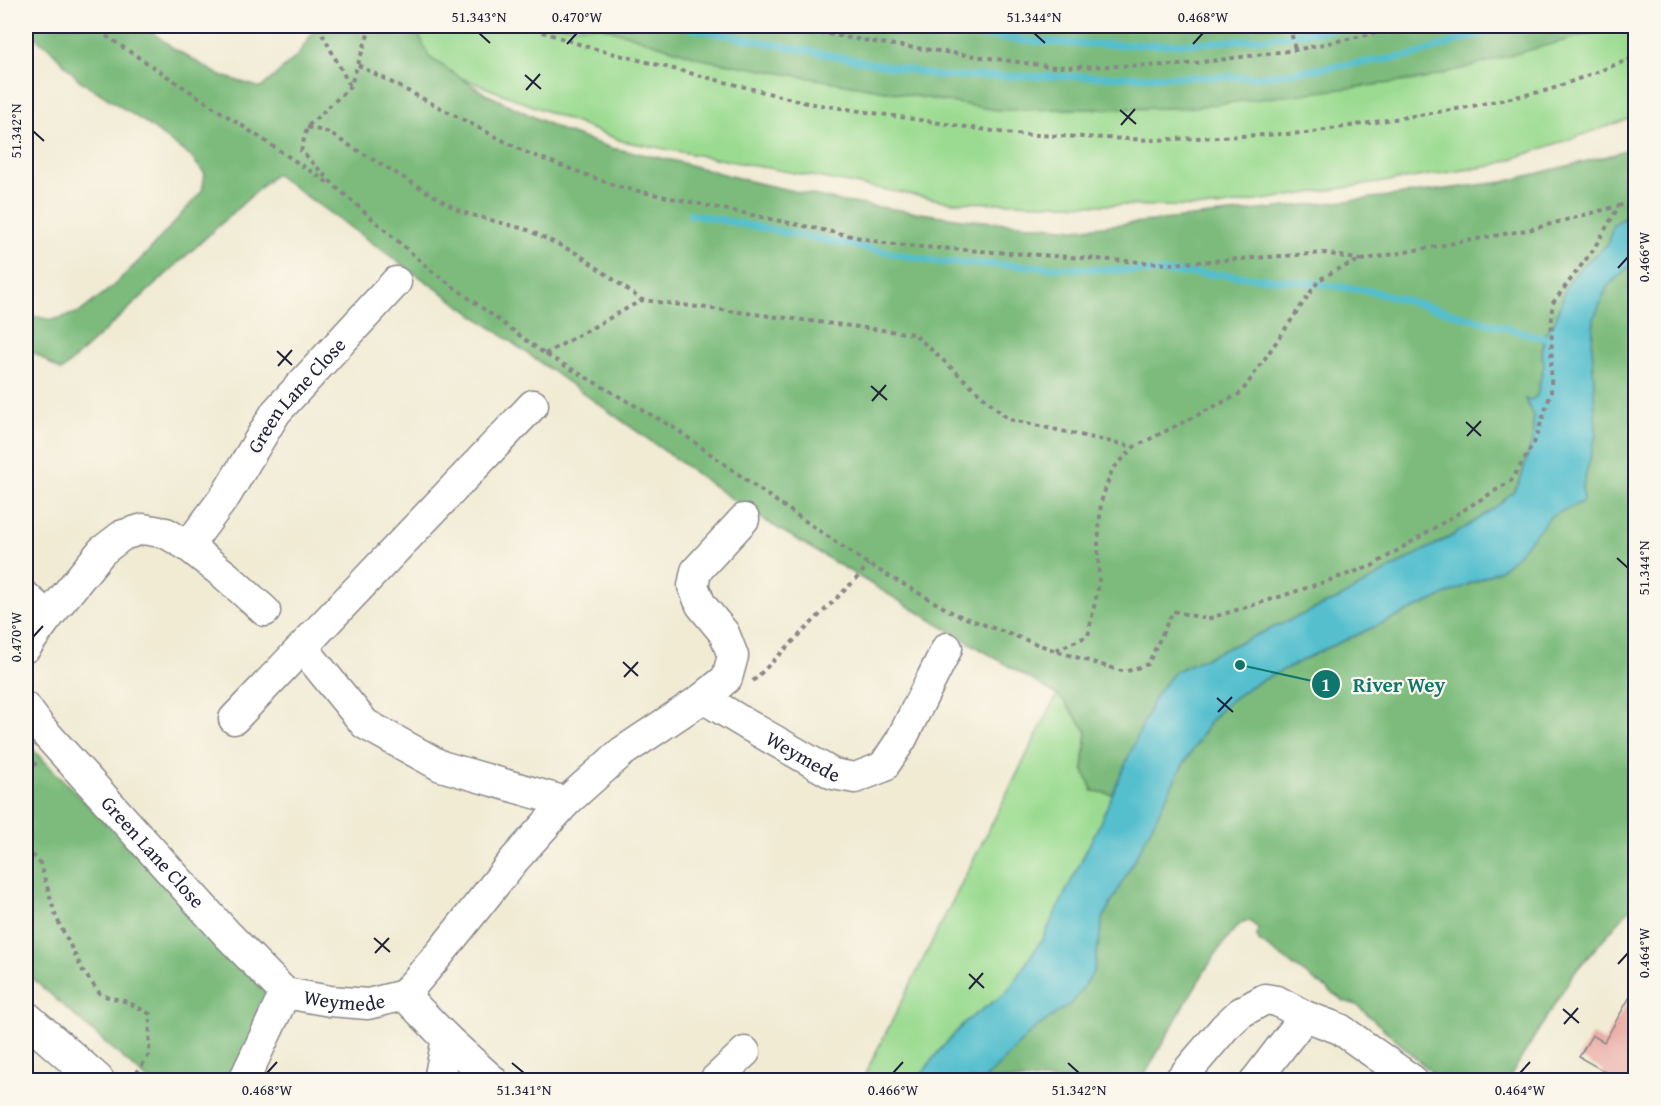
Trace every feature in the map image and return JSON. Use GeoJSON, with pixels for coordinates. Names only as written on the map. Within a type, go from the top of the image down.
{"type":"FeatureCollection","features":[{"type":"Feature","properties":{"kind":"main road"},"geometry":{"type":"LineString","coordinates":[[26,1018],[97,1080]]}},
{"type":"Feature","properties":{"kind":"street","name":"Green Lane Close"},"geometry":{"type":"LineString","coordinates":[[188,546],[226,495],[276,412],[396,282]]}},
{"type":"Feature","properties":{"kind":"street"},"geometry":{"type":"LineString","coordinates":[[234,719],[533,405]]}},
{"type":"Feature","properties":{"kind":"street","name":"Weymede"},"geometry":{"type":"LineString","coordinates":[[285,993],[330,1001],[369,1004],[404,995],[515,859],[567,802],[622,752],[714,704],[727,678],[733,656],[724,633],[701,605],[693,586],[696,572],[744,519]]}},
{"type":"Feature","properties":{"kind":"street"},"geometry":{"type":"LineString","coordinates":[[26,647],[102,550],[123,534],[143,529],[166,533],[188,546],[265,611]]}},
{"type":"Feature","properties":{"kind":"street"},"geometry":{"type":"LineString","coordinates":[[26,597],[48,617]]}},
{"type":"Feature","properties":{"kind":"street"},"geometry":{"type":"LineString","coordinates":[[303,648],[364,724],[441,766],[567,802]]}},
{"type":"Feature","properties":{"kind":"street","name":"Weymede"},"geometry":{"type":"LineString","coordinates":[[714,704],[833,774],[855,778],[883,767],[901,740],[947,648]]}},
{"type":"Feature","properties":{"kind":"street","name":"Green Lane Close"},"geometry":{"type":"LineString","coordinates":[[26,708],[40,727],[190,894],[285,993]]}},
{"type":"Feature","properties":{"kind":"street"},"geometry":{"type":"LineString","coordinates":[[244,1080],[285,993]]}},
{"type":"Feature","properties":{"kind":"street","name":"Weymede"},"geometry":{"type":"LineString","coordinates":[[404,995],[492,1080]]}},
{"type":"Feature","properties":{"kind":"street"},"geometry":{"type":"LineString","coordinates":[[1180,1080],[1225,1027],[1240,1013],[1265,999],[1277,1001],[1305,1016],[1340,1029],[1412,1080]]}},
{"type":"Feature","properties":{"kind":"street"},"geometry":{"type":"LineString","coordinates":[[1256,1080],[1305,1016]]}},
{"type":"Feature","properties":{"kind":"street"},"geometry":{"type":"LineString","coordinates":[[439,1080],[447,1039]]}},
{"type":"Feature","properties":{"kind":"street"},"geometry":{"type":"LineString","coordinates":[[715,1080],[745,1052]]}},
{"type":"Feature","properties":{"kind":"path"},"geometry":{"type":"LineString","coordinates":[[91,26],[336,187]]}},
{"type":"Feature","properties":{"kind":"path"},"geometry":{"type":"LineString","coordinates":[[318,26],[350,87]]}},
{"type":"Feature","properties":{"kind":"path"},"geometry":{"type":"LineString","coordinates":[[371,26],[350,87],[307,127],[301,151],[336,187],[432,271],[545,354],[676,429],[868,564],[955,614],[1056,651],[1125,672],[1148,664],[1173,611],[1207,619],[1372,566],[1511,481],[1534,443],[1551,393],[1552,304],[1593,250],[1619,206]]}},
{"type":"Feature","properties":{"kind":"path"},"geometry":{"type":"LineString","coordinates":[[525,26],[588,47],[807,103],[1013,134],[1153,140],[1306,133],[1463,108],[1549,90],[1635,57]]}},
{"type":"Feature","properties":{"kind":"path"},"geometry":{"type":"LineString","coordinates":[[784,26],[873,42],[1054,67],[1179,65],[1295,50],[1410,26]]}},
{"type":"Feature","properties":{"kind":"path"},"geometry":{"type":"LineString","coordinates":[[1290,26],[1295,50]]}},
{"type":"Feature","properties":{"kind":"path"},"geometry":{"type":"LineString","coordinates":[[358,65],[525,152],[619,187],[894,245],[1169,264],[1325,253],[1361,260]]}},
{"type":"Feature","properties":{"kind":"path"},"geometry":{"type":"LineString","coordinates":[[307,127],[327,132],[461,212],[528,231],[578,254],[642,300],[914,334],[1008,419],[1134,447]]}},
{"type":"Feature","properties":{"kind":"path"},"geometry":{"type":"LineString","coordinates":[[1056,651],[1088,636],[1099,583],[1098,544],[1101,502],[1112,470],[1134,447],[1241,393],[1318,283],[1340,268],[1361,260],[1532,229],[1619,206],[1635,199]]}},
{"type":"Feature","properties":{"kind":"path"},"geometry":{"type":"LineString","coordinates":[[545,354],[642,300]]}},
{"type":"Feature","properties":{"kind":"path"},"geometry":{"type":"LineString","coordinates":[[714,704],[860,575],[868,564]]}},
{"type":"Feature","properties":{"kind":"path"},"geometry":{"type":"LineString","coordinates":[[26,848],[40,864],[56,917],[82,971],[101,994],[128,1002],[150,1014],[149,1054],[132,1080]]}},
{"type":"Feature","properties":{"kind":"green space"},"geometry":{"type":"Polygon","coordinates":[[[26,26],[144,26],[173,48],[219,75],[261,88],[298,55],[317,26],[415,26],[429,57],[484,93],[563,131],[611,148],[671,160],[753,182],[844,202],[962,219],[1074,229],[1356,200],[1503,182],[1615,154],[1635,145],[1635,219],[1621,219],[1613,226],[1609,243],[1579,269],[1555,321],[1546,332],[1541,351],[1544,364],[1537,396],[1531,400],[1525,400],[1533,415],[1533,437],[1520,482],[1513,492],[1496,507],[1454,535],[1342,597],[1176,671],[1153,701],[1113,794],[1093,791],[1083,769],[1087,732],[1065,702],[1057,695],[749,511],[275,174],[61,371],[26,347],[26,315],[53,320],[80,312],[112,287],[146,254],[202,191],[205,174],[191,157],[143,121],[79,80],[47,46],[26,31],[26,26]]]}},
{"type":"Feature","properties":{"kind":"green space"},"geometry":{"type":"Polygon","coordinates":[[[398,26],[1635,26],[1635,117],[1491,166],[1216,207],[951,202],[622,141],[388,49],[398,26]]]}},
{"type":"Feature","properties":{"kind":"green space"},"geometry":{"type":"Polygon","coordinates":[[[600,26],[1618,26],[1424,79],[1185,108],[996,110],[706,60],[600,26]]]}},
{"type":"Feature","properties":{"kind":"green space"},"geometry":{"type":"Polygon","coordinates":[[[1635,264],[1635,903],[1573,974],[1508,1080],[1440,1080],[1357,1005],[1344,1001],[1259,941],[1258,929],[1247,921],[1237,927],[1208,966],[1142,1080],[984,1080],[1034,1029],[1073,1002],[1089,979],[1094,970],[1103,918],[1178,773],[1211,720],[1225,705],[1251,686],[1323,650],[1500,570],[1514,558],[1551,515],[1582,502],[1584,498],[1582,489],[1596,435],[1592,343],[1594,318],[1607,287],[1626,269],[1635,264]]]}},
{"type":"Feature","properties":{"kind":"green space"},"geometry":{"type":"Polygon","coordinates":[[[1057,695],[1065,702],[1087,732],[1083,769],[1093,791],[1113,794],[1043,938],[1007,992],[966,1021],[917,1080],[862,1080],[1057,695]]]}},
{"type":"Feature","properties":{"kind":"green space"},"geometry":{"type":"Polygon","coordinates":[[[26,743],[276,993],[234,1080],[148,1080],[26,973],[26,743]]]}},
{"type":"Feature","properties":{"kind":"water"},"geometry":{"type":"Polygon","coordinates":[[[1621,219],[1635,219],[1635,264],[1626,269],[1607,287],[1594,318],[1592,343],[1596,435],[1582,489],[1584,498],[1582,502],[1551,516],[1514,558],[1500,570],[1323,650],[1251,686],[1225,705],[1211,720],[1178,773],[1103,918],[1094,970],[1073,1002],[1034,1029],[984,1080],[917,1080],[966,1021],[1007,992],[1043,938],[1098,827],[1153,701],[1176,671],[1342,597],[1454,535],[1496,507],[1513,492],[1520,482],[1533,438],[1533,415],[1525,399],[1531,400],[1537,396],[1544,364],[1541,351],[1546,332],[1555,321],[1567,285],[1579,269],[1609,243],[1613,226],[1621,219]]]}},
{"type":"Feature","properties":{"kind":"building"},"geometry":{"type":"Polygon","coordinates":[[[1635,988],[1635,1069],[1629,1080],[1600,1080],[1604,1071],[1579,1057],[1592,1035],[1604,1042],[1635,988]]]}},
{"type":"Feature","properties":{"kind":"waterway"},"geometry":{"type":"LineString","coordinates":[[679,26],[940,76],[1258,77],[1410,56],[1506,26]]}},
{"type":"Feature","properties":{"kind":"waterway"},"geometry":{"type":"LineString","coordinates":[[897,26],[1040,42],[1118,45],[1175,44],[1289,36]]}},
{"type":"Feature","properties":{"kind":"waterway"},"geometry":{"type":"LineString","coordinates":[[1295,34],[1351,26]]}},
{"type":"Feature","properties":{"kind":"waterway"},"geometry":{"type":"LineString","coordinates":[[690,214],[938,262],[1227,275],[1371,291],[1551,340]]}},
{"type":"Feature","properties":{"kind":"place","name":"River Wey"},"geometry":{"type":"Point","coordinates":[1240,665]}}]}
